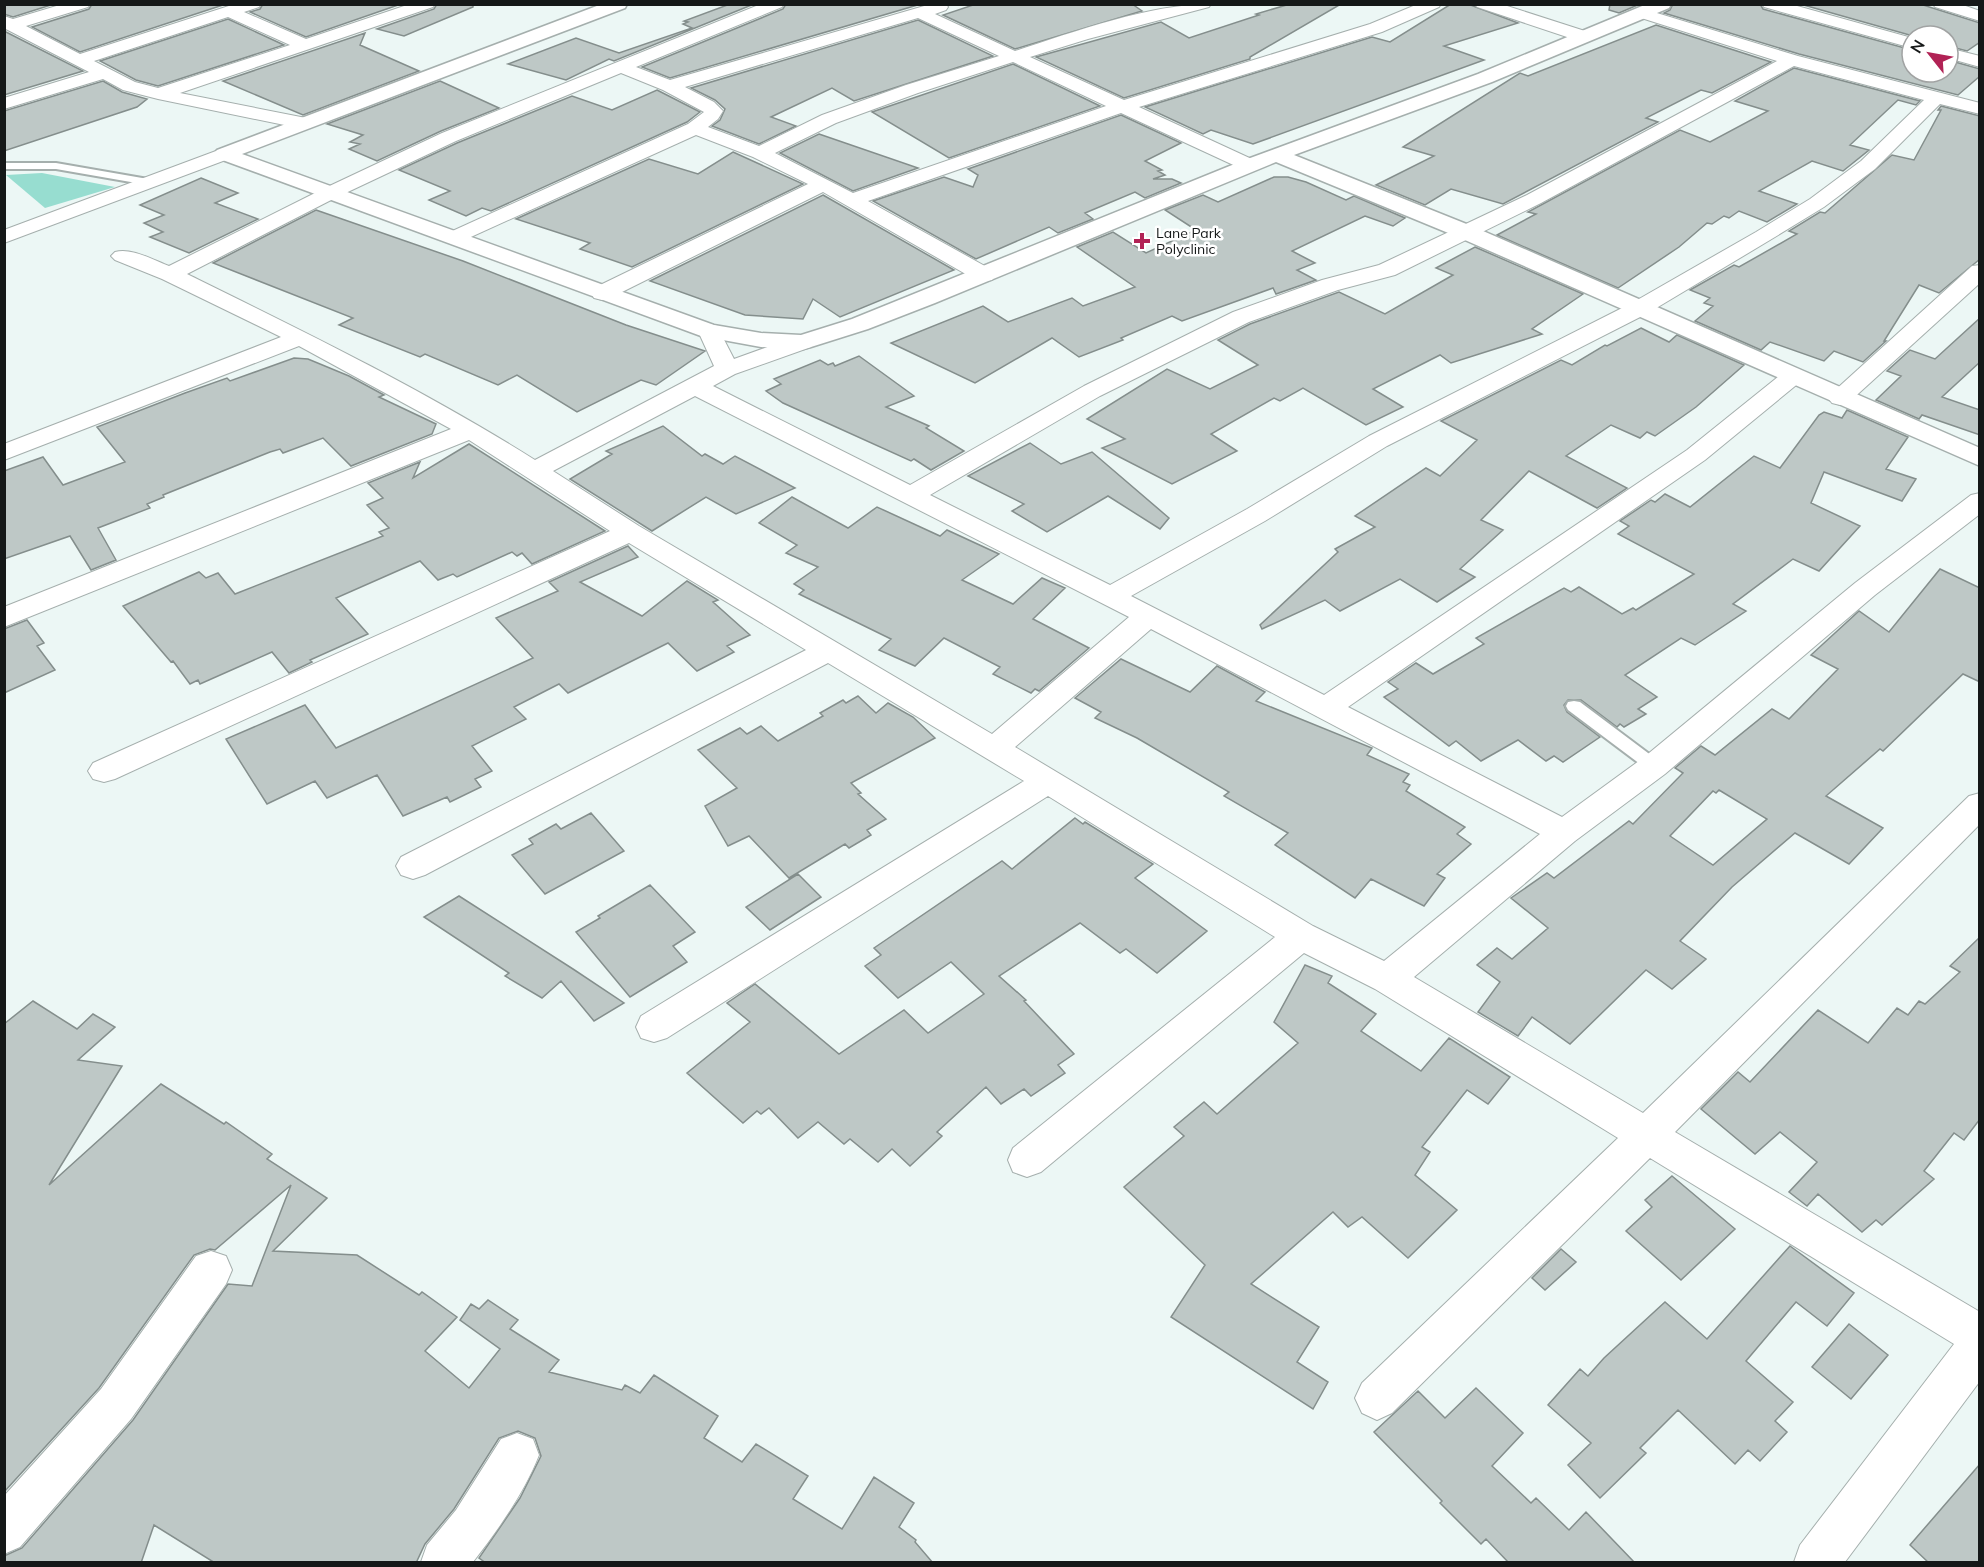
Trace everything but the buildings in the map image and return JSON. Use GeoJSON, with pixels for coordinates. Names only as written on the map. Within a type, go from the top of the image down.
{"type":"FeatureCollection","features":[{"type":"Feature","properties":{"kind":"street"},"geometry":{"type":"LineString","coordinates":[[8,23],[82,4]]}},
{"type":"Feature","properties":{"kind":"street"},"geometry":{"type":"LineString","coordinates":[[79,60],[253,4]]}},
{"type":"Feature","properties":{"kind":"street"},"geometry":{"type":"LineString","coordinates":[[158,94],[427,4]]}},
{"type":"Feature","properties":{"kind":"street"},"geometry":{"type":"LineString","coordinates":[[4,237],[619,4]]}},
{"type":"Feature","properties":{"kind":"street"},"geometry":{"type":"LineString","coordinates":[[170,274],[328,194],[449,137],[776,4]]}},
{"type":"Feature","properties":{"kind":"street"},"geometry":{"type":"LineString","coordinates":[[886,4],[1012,57],[1249,165]]}},
{"type":"Feature","properties":{"kind":"street"},"geometry":{"type":"LineString","coordinates":[[669,86],[950,4]]}},
{"type":"Feature","properties":{"kind":"street"},"geometry":{"type":"LineString","coordinates":[[760,153],[840,116],[912,89],[1083,35],[1203,4]]}},
{"type":"Feature","properties":{"kind":"street"},"geometry":{"type":"LineString","coordinates":[[852,200],[1121,107],[1376,28],[1433,4]]}},
{"type":"Feature","properties":{"kind":"street"},"geometry":{"type":"LineString","coordinates":[[1483,4],[1582,36]]}},
{"type":"Feature","properties":{"kind":"street"},"geometry":{"type":"LineString","coordinates":[[536,470],[727,369],[860,324],[1249,165],[1485,78],[1663,4]]}},
{"type":"Feature","properties":{"kind":"street"},"geometry":{"type":"LineString","coordinates":[[1770,4],[1900,40]]}},
{"type":"Feature","properties":{"kind":"street"},"geometry":{"type":"LineString","coordinates":[[1941,4],[1980,16]]}},
{"type":"Feature","properties":{"kind":"street"},"geometry":{"type":"LineString","coordinates":[[230,12],[307,46]]}},
{"type":"Feature","properties":{"kind":"street"},"geometry":{"type":"LineString","coordinates":[[1641,13],[1792,60],[1980,109]]}},
{"type":"Feature","properties":{"kind":"street"},"geometry":{"type":"LineString","coordinates":[[8,23],[102,74],[129,86],[158,94],[304,123]]}},
{"type":"Feature","properties":{"kind":"street"},"geometry":{"type":"LineString","coordinates":[[1960,56],[1980,62]]}},
{"type":"Feature","properties":{"kind":"street"},"geometry":{"type":"LineString","coordinates":[[910,496],[1092,391],[1241,317],[1330,285],[1387,270],[1534,199],[1792,60]]}},
{"type":"Feature","properties":{"kind":"street"},"geometry":{"type":"LineString","coordinates":[[454,237],[695,128],[714,111],[708,105],[669,86],[621,67]]}},
{"type":"Feature","properties":{"kind":"street"},"geometry":{"type":"LineString","coordinates":[[4,104],[102,74]]}},
{"type":"Feature","properties":{"kind":"street"},"geometry":{"type":"LineString","coordinates":[[1110,596],[1256,515],[1378,441],[1640,308],[1817,203],[1868,165],[1936,98]]}},
{"type":"Feature","properties":{"kind":"street"},"geometry":{"type":"LineString","coordinates":[[695,128],[760,153],[823,184],[984,275]]}},
{"type":"Feature","properties":{"kind":"street"},"geometry":{"type":"LineString","coordinates":[[224,154],[328,194],[454,237],[709,331],[761,340],[803,342]]}},
{"type":"Feature","properties":{"kind":"street"},"geometry":{"type":"LineString","coordinates":[[1276,155],[1466,232],[1980,458]]}},
{"type":"Feature","properties":{"kind":"street"},"geometry":{"type":"LineString","coordinates":[[602,293],[823,184]]}},
{"type":"Feature","properties":{"kind":"street"},"geometry":{"type":"LineString","coordinates":[[122,255],[170,274],[300,338],[471,430],[630,531],[1048,781],[1301,936],[1387,979],[1980,1336]]}},
{"type":"Feature","properties":{"kind":"street"},"geometry":{"type":"LineString","coordinates":[[1840,398],[1980,271]]}},
{"type":"Feature","properties":{"kind":"street"},"geometry":{"type":"LineString","coordinates":[[709,331],[727,369]]}},
{"type":"Feature","properties":{"kind":"street"},"geometry":{"type":"LineString","coordinates":[[4,453],[300,338]]}},
{"type":"Feature","properties":{"kind":"street"},"geometry":{"type":"LineString","coordinates":[[1326,708],[1696,455],[1792,377]]}},
{"type":"Feature","properties":{"kind":"street"},"geometry":{"type":"LineString","coordinates":[[694,386],[1110,596],[1564,832]]}},
{"type":"Feature","properties":{"kind":"street"},"geometry":{"type":"LineString","coordinates":[[4,618],[471,430]]}},
{"type":"Feature","properties":{"kind":"street"},"geometry":{"type":"LineString","coordinates":[[1387,979],[1564,832],[1654,765],[1865,589],[1980,501]]}},
{"type":"Feature","properties":{"kind":"street"},"geometry":{"type":"LineString","coordinates":[[104,771],[630,531]]}},
{"type":"Feature","properties":{"kind":"street"},"geometry":{"type":"LineString","coordinates":[[994,749],[1148,616]]}},
{"type":"Feature","properties":{"kind":"street"},"geometry":{"type":"LineString","coordinates":[[412,866],[829,650]]}},
{"type":"Feature","properties":{"kind":"street"},"geometry":{"type":"LineString","coordinates":[[654,1028],[1048,781]]}},
{"type":"Feature","properties":{"kind":"street"},"geometry":{"type":"LineString","coordinates":[[1377,1398],[1647,1135],[1980,804]]}},
{"type":"Feature","properties":{"kind":"street"},"geometry":{"type":"LineString","coordinates":[[1027,1160],[1301,936]]}},
{"type":"Feature","properties":{"kind":"street"},"geometry":{"type":"LineString","coordinates":[[4,1531],[116,1404],[211,1270]]}},
{"type":"Feature","properties":{"kind":"street"},"geometry":{"type":"LineString","coordinates":[[1817,1563],[1980,1346]]}},
{"type":"Feature","properties":{"kind":"street"},"geometry":{"type":"LineString","coordinates":[[444,1563],[517,1455]]}},
{"type":"Feature","properties":{"kind":"lane"},"geometry":{"type":"LineString","coordinates":[[4,166],[56,166],[148,182]]}},
{"type":"Feature","properties":{"kind":"lane"},"geometry":{"type":"LineString","coordinates":[[1574,706],[1654,765]]}},
{"type":"Feature","properties":{"kind":"green space"},"geometry":{"type":"Polygon","coordinates":[[[42,173],[115,187],[45,208],[6,175],[42,173]]]}},
{"type":"Feature","properties":{"kind":"place","name":"Lane Park Polyclinic"},"geometry":{"type":"Point","coordinates":[1142,241]}}]}
